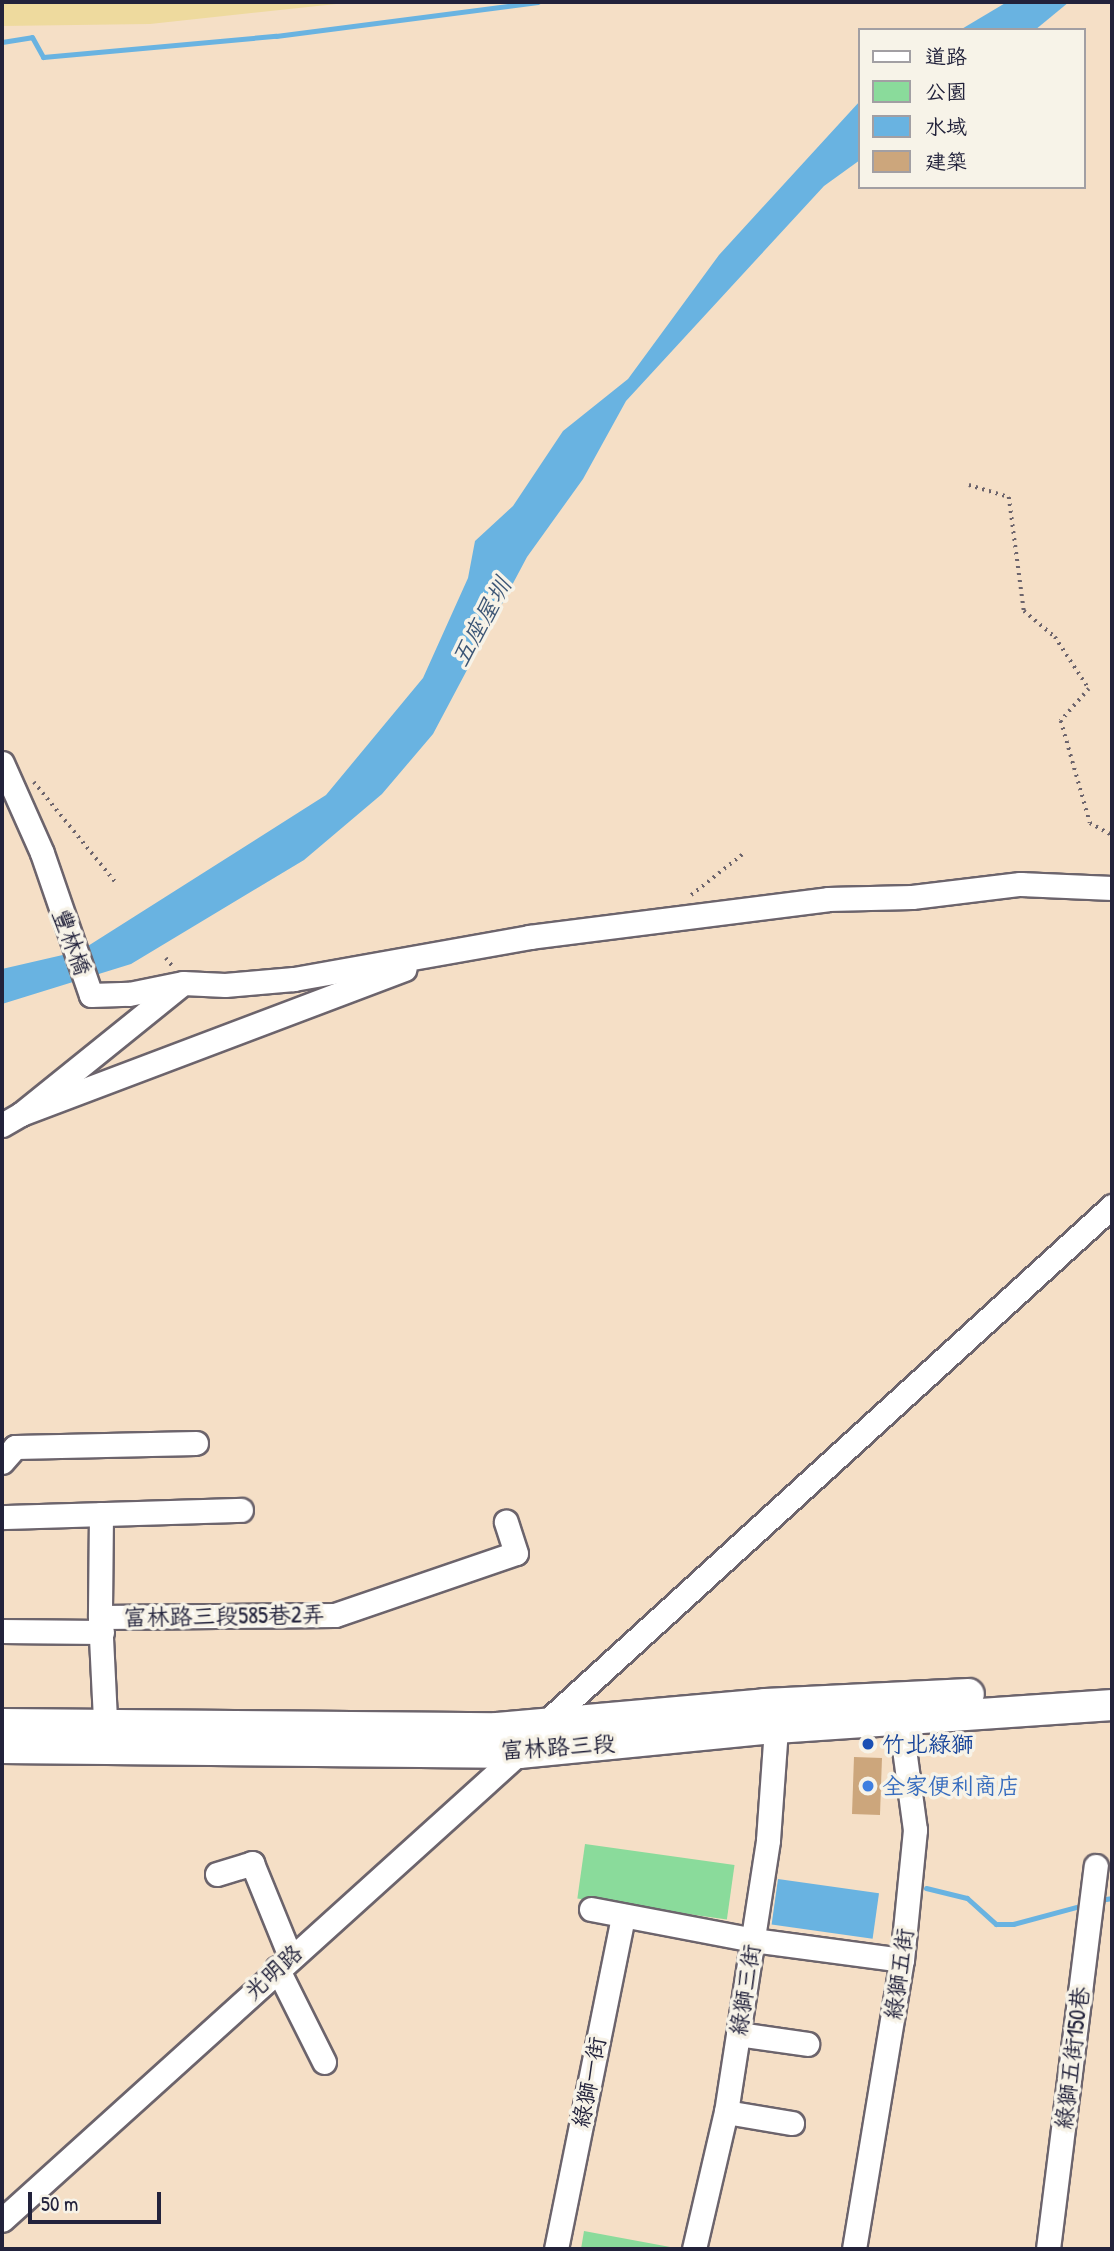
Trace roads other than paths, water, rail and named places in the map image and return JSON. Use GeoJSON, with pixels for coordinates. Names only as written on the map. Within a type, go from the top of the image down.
{"type":"FeatureCollection","features":[{"type":"Feature","properties":{"kind":"main road","name":"富林路三段"},"geometry":{"type":"LineString","coordinates":[[2,1724],[106,1738],[519,1753],[776,1728],[899,1708],[1112,1685]]}},
{"type":"Feature","properties":{"kind":"main road","name":"富林路三段"},"geometry":{"type":"LineString","coordinates":[[2,1748],[106,1738],[498,1728],[765,1704],[899,1708],[1112,1705]]}},
{"type":"Feature","properties":{"kind":"street","name":"豐林橋"},"geometry":{"type":"LineString","coordinates":[[2,763],[42,853],[91,995],[129,994],[183,983]]}},
{"type":"Feature","properties":{"kind":"street"},"geometry":{"type":"LineString","coordinates":[[11,1120],[183,983],[225,985],[294,979],[529,937],[828,899],[912,897],[1020,884],[1112,888]]}},
{"type":"Feature","properties":{"kind":"street"},"geometry":{"type":"LineString","coordinates":[[11,1120],[319,1004],[447,952]]}},
{"type":"Feature","properties":{"kind":"street","name":"光明路"},"geometry":{"type":"LineString","coordinates":[[2,2220],[284,1962],[519,1753],[544,1724],[1112,1206]]}},
{"type":"Feature","properties":{"kind":"street"},"geometry":{"type":"LineString","coordinates":[[2,1462],[15,1447],[196,1443]]}},
{"type":"Feature","properties":{"kind":"street"},"geometry":{"type":"LineString","coordinates":[[2,1517],[241,1510]]}},
{"type":"Feature","properties":{"kind":"street"},"geometry":{"type":"LineString","coordinates":[[102,1514],[101,1625],[106,1738]]}},
{"type":"Feature","properties":{"kind":"street","name":"富林路三段585巷2弄"},"geometry":{"type":"LineString","coordinates":[[101,1625],[335,1615],[516,1553],[506,1522]]}},
{"type":"Feature","properties":{"kind":"street"},"geometry":{"type":"LineString","coordinates":[[2,1630],[101,1625]]}},
{"type":"Feature","properties":{"kind":"street","name":"綠獅五街"},"geometry":{"type":"LineString","coordinates":[[854,2249],[902,1960],[915,1830],[899,1708]]}},
{"type":"Feature","properties":{"kind":"street","name":"綠獅三街"},"geometry":{"type":"LineString","coordinates":[[694,2249],[726,2112],[768,1840],[776,1728]]}},
{"type":"Feature","properties":{"kind":"street"},"geometry":{"type":"LineString","coordinates":[[217,1874],[252,1863],[284,1962],[324,2062]]}},
{"type":"Feature","properties":{"kind":"street","name":"綠獅五街150巷"},"geometry":{"type":"LineString","coordinates":[[1048,2249],[1096,1866]]}},
{"type":"Feature","properties":{"kind":"street"},"geometry":{"type":"LineString","coordinates":[[591,1909],[753,1940],[902,1960]]}},
{"type":"Feature","properties":{"kind":"street","name":"綠獅一街"},"geometry":{"type":"LineString","coordinates":[[556,2249],[623,1916]]}},
{"type":"Feature","properties":{"kind":"street"},"geometry":{"type":"LineString","coordinates":[[738,2035],[807,2044]]}},
{"type":"Feature","properties":{"kind":"street"},"geometry":{"type":"LineString","coordinates":[[726,2112],[792,2123]]}},
{"type":"Feature","properties":{"kind":"water"},"geometry":{"type":"Polygon","coordinates":[[[1007,2],[1069,2],[1037,28],[963,28],[1007,2]]]}},
{"type":"Feature","properties":{"kind":"water","name":"五座屋圳"},"geometry":{"type":"Polygon","coordinates":[[[858,103],[858,161],[824,186],[626,401],[583,479],[527,557],[433,734],[382,794],[304,860],[131,964],[2,1004],[2,969],[80,951],[326,795],[423,678],[468,578],[475,541],[513,506],[563,431],[628,379],[719,255],[858,103]]]}},
{"type":"Feature","properties":{"kind":"water"},"geometry":{"type":"Polygon","coordinates":[[[778,1879],[879,1893],[873,1939],[772,1925],[778,1879]]]}},
{"type":"Feature","properties":{"kind":"waterway"},"geometry":{"type":"LineString","coordinates":[[2,42],[32,37],[43,57],[276,36],[538,2]]}},
{"type":"Feature","properties":{"kind":"waterway"},"geometry":{"type":"LineString","coordinates":[[926,1888],[967,1898],[996,1924],[1013,1924],[1076,1907]]}},
{"type":"Feature","properties":{"kind":"waterway"},"geometry":{"type":"LineString","coordinates":[[1106,1899],[1112,1898]]}},
{"type":"Feature","properties":{"kind":"place","name":"竹北綠獅"},"geometry":{"type":"Point","coordinates":[868,1744]}},
{"type":"Feature","properties":{"kind":"place","name":"全家便利商店"},"geometry":{"type":"Point","coordinates":[868,1786]}}]}
